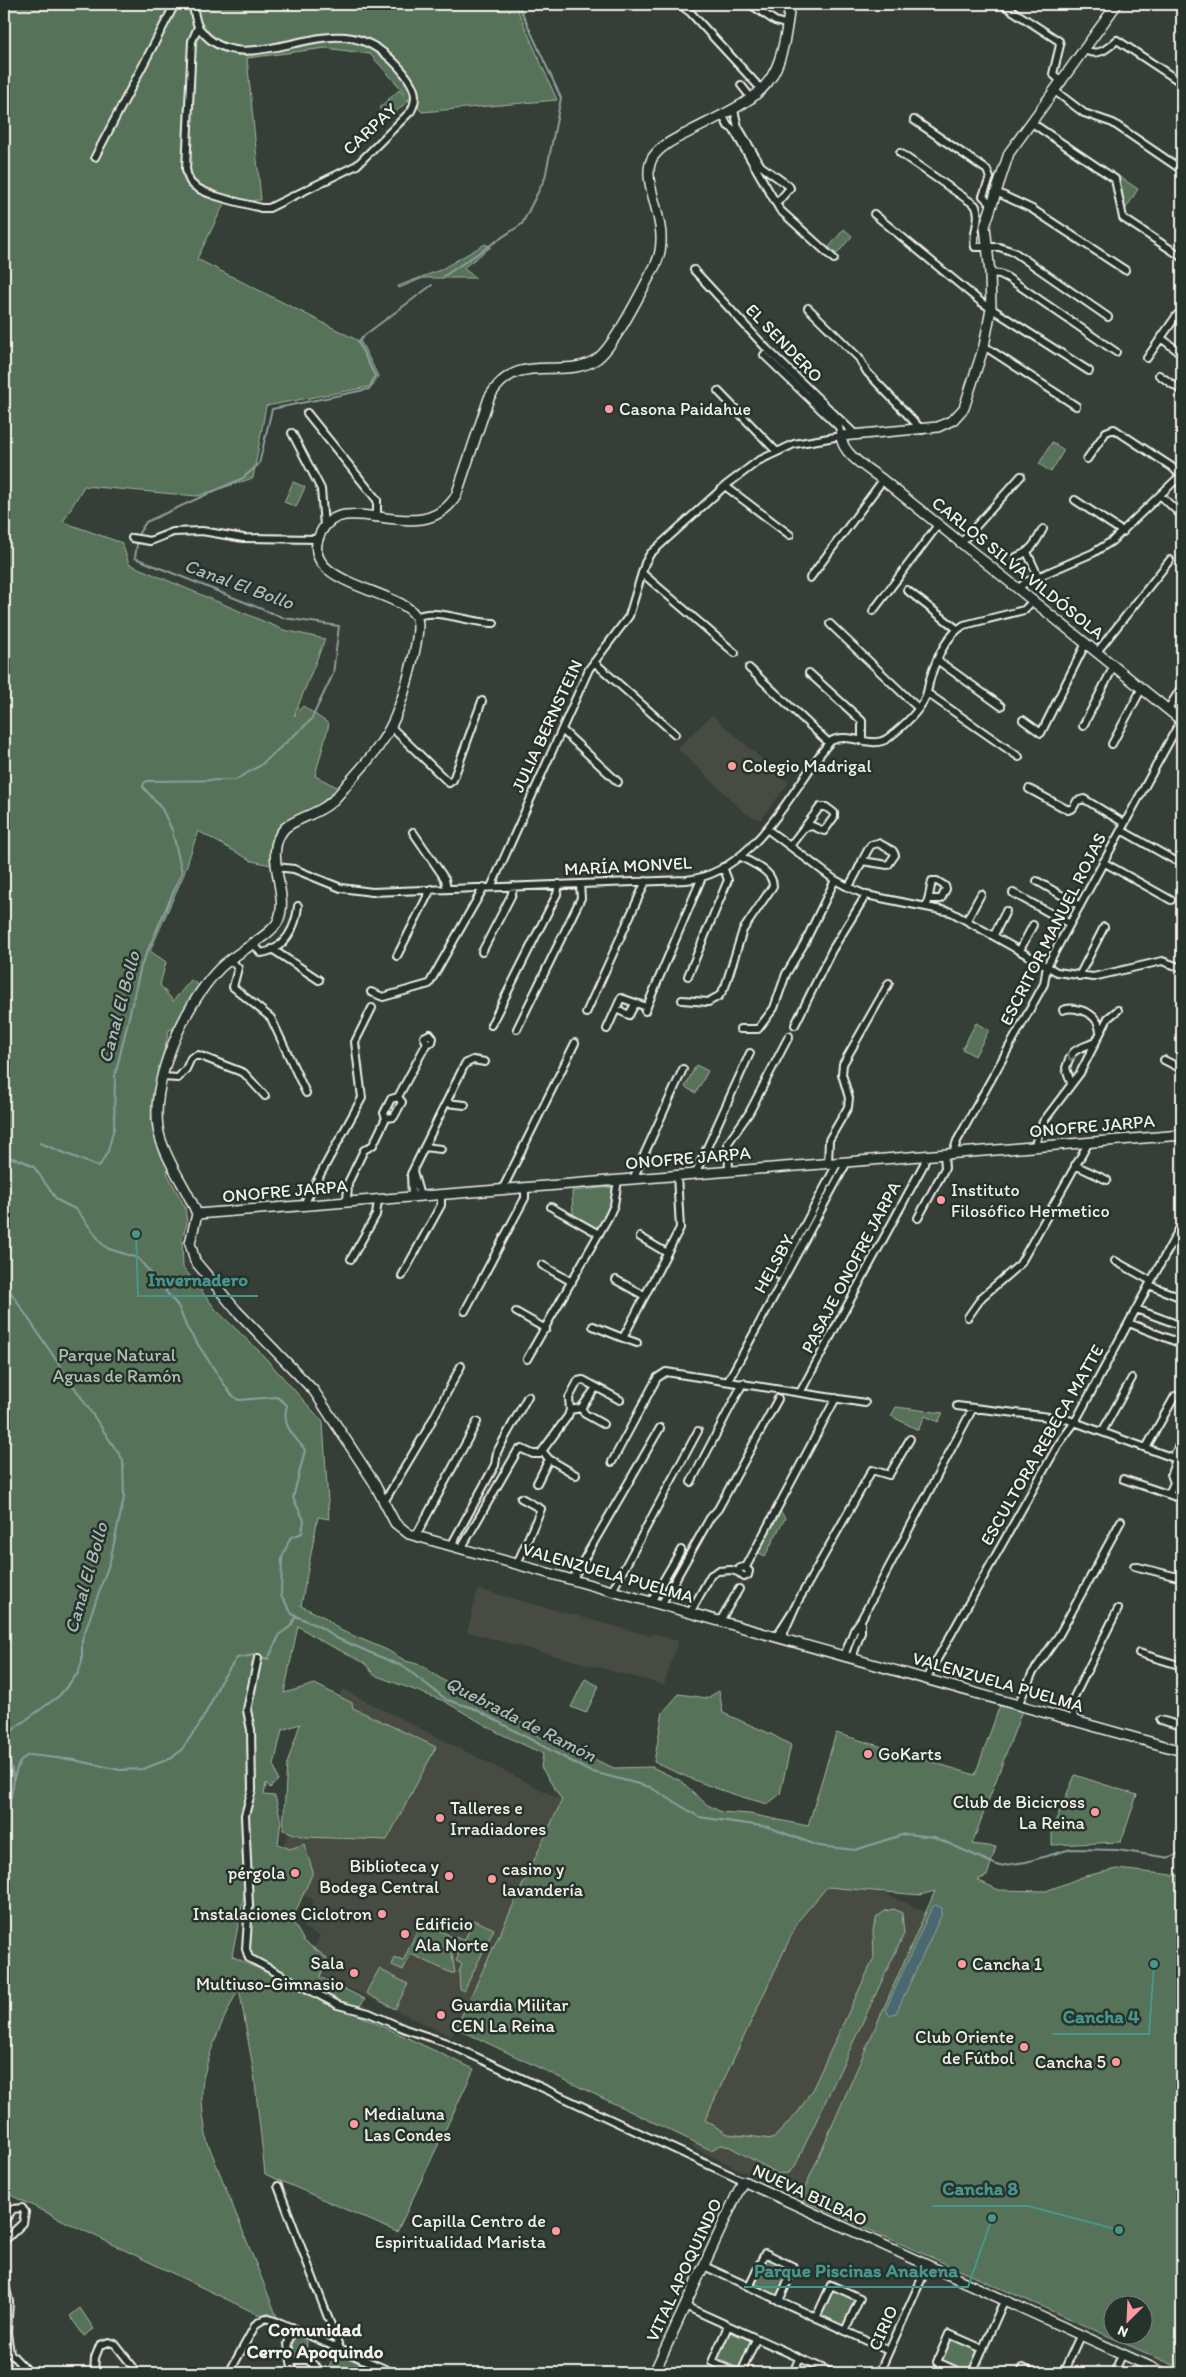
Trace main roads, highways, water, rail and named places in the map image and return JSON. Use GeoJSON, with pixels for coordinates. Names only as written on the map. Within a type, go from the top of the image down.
{"type":"FeatureCollection","features":[{"type":"Feature","properties":{"kind":"water"},"geometry":{"type":"Polygon","coordinates":[[[936,1905],[942,1908],[941,1916],[896,2013],[889,2015],[886,2009],[932,1907],[936,1905]]]}},
{"type":"Feature","properties":{"kind":"waterway","name":"Canal El Bollo"},"geometry":{"type":"LineString","coordinates":[[444,276],[522,224],[545,178],[561,98],[518,4]]}},
{"type":"Feature","properties":{"kind":"waterway","name":"Canal El Bollo"},"geometry":{"type":"LineString","coordinates":[[139,533],[146,522],[243,478],[259,464],[272,409],[369,389],[375,376],[358,342],[432,285]]}},
{"type":"Feature","properties":{"kind":"waterway","name":"Canal El Bollo"},"geometry":{"type":"LineString","coordinates":[[40,1143],[99,1167],[108,1151],[114,1128],[115,1076],[141,966],[182,872],[172,830],[162,809],[143,787],[144,783],[147,781],[235,780],[261,765],[311,720],[333,674],[339,626],[284,618],[135,558],[137,544]]}},
{"type":"Feature","properties":{"kind":"waterway","name":"Quebrada de Ramón"},"geometry":{"type":"LineString","coordinates":[[4,1156],[23,1161],[34,1167],[57,1200],[77,1210],[103,1245],[109,1249],[138,1258],[178,1306],[187,1328],[230,1393],[238,1400],[277,1397],[287,1405],[287,1424],[292,1434],[305,1450],[293,1498],[304,1520],[302,1533],[290,1538],[282,1558],[281,1595],[292,1614],[322,1628],[336,1638],[404,1667],[447,1700],[473,1708],[589,1771],[650,1787],[699,1817],[768,1827],[819,1846],[855,1850],[905,1834],[934,1837],[999,1866],[1026,1862],[1071,1849],[1117,1850],[1170,1858],[1177,1854]]}},
{"type":"Feature","properties":{"kind":"waterway","name":"Canal El Bollo"},"geometry":{"type":"LineString","coordinates":[[4,1282],[123,1460],[124,1498],[110,1561],[82,1640],[82,1662],[78,1673],[59,1696],[16,1727],[9,1735],[7,1748],[14,1780],[11,1797]]}},
{"type":"Feature","properties":{"kind":"waterway"},"geometry":{"type":"LineString","coordinates":[[14,1778],[17,1767],[23,1758],[30,1755],[74,1760],[120,1770],[143,1769],[172,1758],[182,1749],[199,1725],[220,1682],[237,1658],[254,1655],[268,1659],[280,1634],[291,1626],[296,1615]]}},
{"type":"Feature","properties":{"kind":"place","name":"Casona Paidahue"},"geometry":{"type":"Point","coordinates":[609,409]}},
{"type":"Feature","properties":{"kind":"place","name":"Colegio Madrigal"},"geometry":{"type":"Point","coordinates":[732,766]}},
{"type":"Feature","properties":{"kind":"place","name":"Instituto Filosófico Hermetico"},"geometry":{"type":"Point","coordinates":[941,1200]}},
{"type":"Feature","properties":{"kind":"place","name":"Invernadero"},"geometry":{"type":"Point","coordinates":[136,1234]}},
{"type":"Feature","properties":{"kind":"place","name":"GoKarts"},"geometry":{"type":"Point","coordinates":[868,1754]}},
{"type":"Feature","properties":{"kind":"place","name":"Club de Bicicross La Reina"},"geometry":{"type":"Point","coordinates":[1095,1812]}},
{"type":"Feature","properties":{"kind":"place","name":"Talleres e Irradiadores"},"geometry":{"type":"Point","coordinates":[440,1818]}},
{"type":"Feature","properties":{"kind":"place","name":"pérgola"},"geometry":{"type":"Point","coordinates":[295,1873]}},
{"type":"Feature","properties":{"kind":"place","name":"Biblioteca y Bodega Central"},"geometry":{"type":"Point","coordinates":[449,1876]}},
{"type":"Feature","properties":{"kind":"place","name":"casino y lavandería"},"geometry":{"type":"Point","coordinates":[492,1879]}},
{"type":"Feature","properties":{"kind":"place","name":"Instalaciones Ciclotron"},"geometry":{"type":"Point","coordinates":[382,1914]}},
{"type":"Feature","properties":{"kind":"place","name":"Edificio Ala Norte"},"geometry":{"type":"Point","coordinates":[405,1934]}},
{"type":"Feature","properties":{"kind":"place","name":"Cancha 1"},"geometry":{"type":"Point","coordinates":[962,1964]}},
{"type":"Feature","properties":{"kind":"place","name":"Cancha 4"},"geometry":{"type":"Point","coordinates":[1154,1964]}},
{"type":"Feature","properties":{"kind":"place","name":"Sala Multiuso-Gimnasio"},"geometry":{"type":"Point","coordinates":[354,1973]}},
{"type":"Feature","properties":{"kind":"place","name":"Guardia Militar CEN La Reina"},"geometry":{"type":"Point","coordinates":[441,2015]}},
{"type":"Feature","properties":{"kind":"place","name":"Club Oriente de Fútbol"},"geometry":{"type":"Point","coordinates":[1024,2047]}},
{"type":"Feature","properties":{"kind":"place","name":"Cancha 5"},"geometry":{"type":"Point","coordinates":[1116,2062]}},
{"type":"Feature","properties":{"kind":"place","name":"Medialuna Las Condes"},"geometry":{"type":"Point","coordinates":[354,2124]}},
{"type":"Feature","properties":{"kind":"place","name":"Parque Piscinas Anakena"},"geometry":{"type":"Point","coordinates":[992,2218]}},
{"type":"Feature","properties":{"kind":"place","name":"Cancha 8"},"geometry":{"type":"Point","coordinates":[1119,2230]}},
{"type":"Feature","properties":{"kind":"place","name":"Capilla Centro de Espiritualidad Marista"},"geometry":{"type":"Point","coordinates":[556,2231]}},
{"type":"Feature","properties":{"kind":"district","name":"Comunidad Cerro Apoquindo"},"geometry":{"type":"Point","coordinates":[315,2340]}},
{"type":"Feature","properties":{"kind":"park label","name":"Parque Natural Aguas de Ramón"},"geometry":{"type":"Point","coordinates":[117,1365]}}]}
